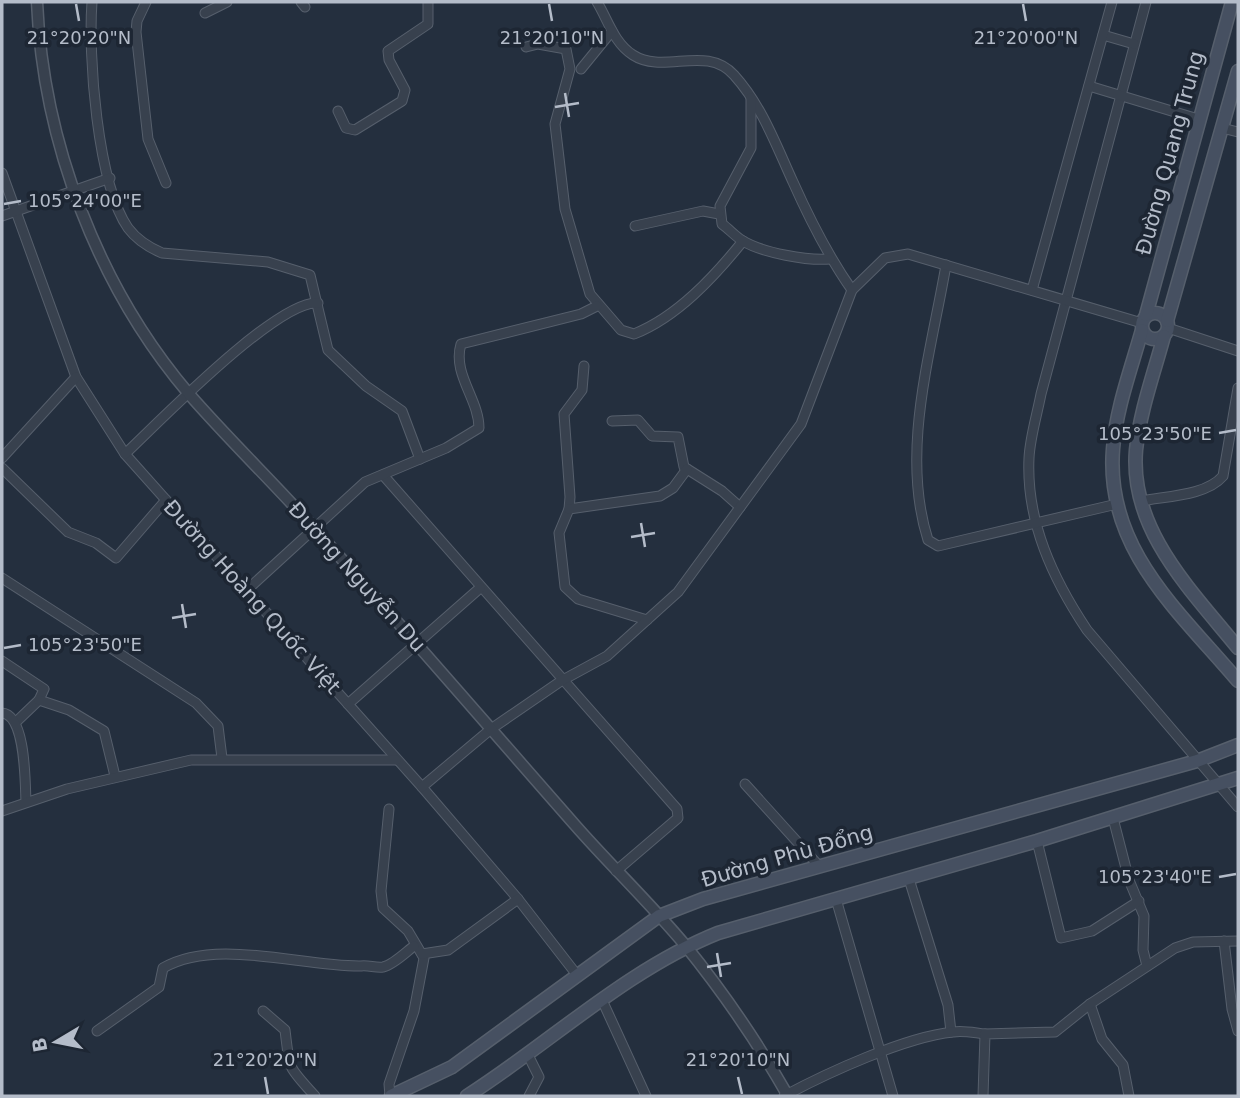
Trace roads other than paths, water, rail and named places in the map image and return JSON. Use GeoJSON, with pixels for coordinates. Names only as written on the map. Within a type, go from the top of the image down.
{"type":"FeatureCollection","features":[{"type":"Feature","properties":{"kind":"main road","name":"Đường Quang Trung"},"geometry":{"type":"LineString","coordinates":[[1232,2],[1143,323],[1113,448],[1116,504],[1132,550],[1238,681]]}},
{"type":"Feature","properties":{"kind":"main road","name":"Đường Quang Trung"},"geometry":{"type":"LineString","coordinates":[[1238,71],[1166,328],[1136,450],[1141,501],[1164,555],[1238,648]]}},
{"type":"Feature","properties":{"kind":"main road"},"geometry":{"type":"LineString","coordinates":[[1158,312],[1166,328],[1151,339],[1143,323],[1158,312]]}},
{"type":"Feature","properties":{"kind":"main road","name":"Đường Phù Đổng"},"geometry":{"type":"LineString","coordinates":[[390,1096],[452,1067],[659,916],[703,899],[1197,761],[1238,745]]}},
{"type":"Feature","properties":{"kind":"main road"},"geometry":{"type":"LineString","coordinates":[[467,1096],[602,1000],[685,946],[718,933],[1037,841],[1238,778]]}},
{"type":"Feature","properties":{"kind":"street","name":"Đường Nguyễn Du"},"geometry":{"type":"LineString","coordinates":[[37,2],[46,83],[73,190],[99,251],[129,307],[188,393],[313,527],[685,946],[752,1036],[786,1096]]}},
{"type":"Feature","properties":{"kind":"street"},"geometry":{"type":"LineString","coordinates":[[92,2],[89,43],[91,80],[110,178],[126,225],[147,247],[162,253],[268,262],[302,271],[313,278],[328,350],[366,386],[402,411],[420,460]]}},
{"type":"Feature","properties":{"kind":"street"},"geometry":{"type":"LineString","coordinates":[[146,2],[137,21],[136,32],[148,139],[166,183]]}},
{"type":"Feature","properties":{"kind":"street"},"geometry":{"type":"LineString","coordinates":[[205,13],[227,2]]}},
{"type":"Feature","properties":{"kind":"street"},"geometry":{"type":"LineString","coordinates":[[338,111],[346,128],[355,130],[402,101],[405,90],[389,60],[388,51],[428,24],[428,2]]}},
{"type":"Feature","properties":{"kind":"street"},"geometry":{"type":"LineString","coordinates":[[597,2],[621,45],[641,58],[669,61],[688,58],[717,63],[732,72],[759,107],[831,259],[852,290]]}},
{"type":"Feature","properties":{"kind":"street"},"geometry":{"type":"LineString","coordinates":[[1032,290],[1112,2]]}},
{"type":"Feature","properties":{"kind":"street"},"geometry":{"type":"LineString","coordinates":[[1146,2],[1041,394],[1029,458],[1035,526],[1067,600],[1087,630],[1238,807]]}},
{"type":"Feature","properties":{"kind":"street"},"geometry":{"type":"LineString","coordinates":[[581,69],[612,31]]}},
{"type":"Feature","properties":{"kind":"street"},"geometry":{"type":"LineString","coordinates":[[1103,35],[1134,44]]}},
{"type":"Feature","properties":{"kind":"street"},"geometry":{"type":"LineString","coordinates":[[526,47],[538,44],[563,46],[568,55],[569,75],[556,118],[565,209],[590,294],[597,306],[627,333],[644,330],[660,322],[682,304],[744,242]]}},
{"type":"Feature","properties":{"kind":"street"},"geometry":{"type":"LineString","coordinates":[[1088,86],[1198,119]]}},
{"type":"Feature","properties":{"kind":"street"},"geometry":{"type":"LineString","coordinates":[[751,98],[751,148],[720,206],[722,224],[744,242],[799,258],[831,259]]}},
{"type":"Feature","properties":{"kind":"street"},"geometry":{"type":"LineString","coordinates":[[1222,128],[1238,132]]}},
{"type":"Feature","properties":{"kind":"street","name":"Đường Hoàng Quốc Việt"},"geometry":{"type":"LineString","coordinates":[[2,173],[76,377],[125,454],[422,787],[518,899],[577,975]]}},
{"type":"Feature","properties":{"kind":"street"},"geometry":{"type":"LineString","coordinates":[[2,216],[110,178]]}},
{"type":"Feature","properties":{"kind":"street"},"geometry":{"type":"LineString","coordinates":[[635,226],[703,211],[719,214]]}},
{"type":"Feature","properties":{"kind":"street"},"geometry":{"type":"LineString","coordinates":[[422,787],[491,729],[561,681],[607,656],[678,592],[801,424],[852,290],[878,263],[893,255],[908,254],[1143,323]]}},
{"type":"Feature","properties":{"kind":"street"},"geometry":{"type":"LineString","coordinates":[[946,265],[923,398],[916,472],[928,540],[938,546],[1035,526],[1116,504]]}},
{"type":"Feature","properties":{"kind":"street"},"geometry":{"type":"LineString","coordinates":[[125,454],[188,393],[282,316],[302,305],[318,303]]}},
{"type":"Feature","properties":{"kind":"street"},"geometry":{"type":"LineString","coordinates":[[248,589],[365,482],[420,460],[479,428],[479,418],[467,393],[460,366],[461,344],[581,314],[597,306]]}},
{"type":"Feature","properties":{"kind":"street"},"geometry":{"type":"LineString","coordinates":[[1166,328],[1238,351]]}},
{"type":"Feature","properties":{"kind":"street"},"geometry":{"type":"LineString","coordinates":[[584,366],[582,390],[564,414],[569,509],[559,533],[565,587],[578,599],[647,620]]}},
{"type":"Feature","properties":{"kind":"street"},"geometry":{"type":"LineString","coordinates":[[2,458],[76,377]]}},
{"type":"Feature","properties":{"kind":"street"},"geometry":{"type":"LineString","coordinates":[[1141,501],[1203,489],[1223,477],[1238,388]]}},
{"type":"Feature","properties":{"kind":"street"},"geometry":{"type":"LineString","coordinates":[[612,421],[638,420],[652,436],[678,437],[683,463],[687,469],[722,491],[740,507]]}},
{"type":"Feature","properties":{"kind":"street"},"geometry":{"type":"LineString","coordinates":[[2,468],[68,532],[96,543],[116,558],[166,500]]}},
{"type":"Feature","properties":{"kind":"street"},"geometry":{"type":"LineString","coordinates":[[569,509],[660,496],[673,488],[687,469]]}},
{"type":"Feature","properties":{"kind":"street"},"geometry":{"type":"LineString","coordinates":[[383,475],[561,681],[677,809],[677,818],[616,871]]}},
{"type":"Feature","properties":{"kind":"street"},"geometry":{"type":"LineString","coordinates":[[2,578],[145,673],[196,703],[218,726],[222,758]]}},
{"type":"Feature","properties":{"kind":"street"},"geometry":{"type":"LineString","coordinates":[[348,704],[480,588]]}},
{"type":"Feature","properties":{"kind":"street"},"geometry":{"type":"LineString","coordinates":[[2,661],[43,686],[44,691],[39,700],[16,722]]}},
{"type":"Feature","properties":{"kind":"street"},"geometry":{"type":"LineString","coordinates":[[39,700],[69,710],[104,731],[115,776]]}},
{"type":"Feature","properties":{"kind":"street"},"geometry":{"type":"LineString","coordinates":[[2,713],[11,715],[16,722],[26,802]]}},
{"type":"Feature","properties":{"kind":"street"},"geometry":{"type":"LineString","coordinates":[[2,811],[154,766],[222,758],[323,763],[396,760]]}},
{"type":"Feature","properties":{"kind":"street"},"geometry":{"type":"LineString","coordinates":[[745,784],[819,866]]}},
{"type":"Feature","properties":{"kind":"street"},"geometry":{"type":"LineString","coordinates":[[389,809],[383,908],[408,931],[414,946],[422,954]]}},
{"type":"Feature","properties":{"kind":"street"},"geometry":{"type":"LineString","coordinates":[[1113,818],[1129,880],[1144,916],[1143,950],[1147,966]]}},
{"type":"Feature","properties":{"kind":"street"},"geometry":{"type":"LineString","coordinates":[[1037,841],[1061,939],[1092,931],[1139,901]]}},
{"type":"Feature","properties":{"kind":"street"},"geometry":{"type":"LineString","coordinates":[[909,879],[947,1005],[951,1032]]}},
{"type":"Feature","properties":{"kind":"street"},"geometry":{"type":"LineString","coordinates":[[422,954],[448,950],[518,899]]}},
{"type":"Feature","properties":{"kind":"street"},"geometry":{"type":"LineString","coordinates":[[836,899],[893,1096]]}},
{"type":"Feature","properties":{"kind":"street"},"geometry":{"type":"LineString","coordinates":[[1224,941],[1232,1009],[1238,1031]]}},
{"type":"Feature","properties":{"kind":"street"},"geometry":{"type":"LineString","coordinates":[[786,1096],[880,1053],[951,1032],[1055,1032],[1090,1003],[1175,948],[1194,942],[1238,941]]}},
{"type":"Feature","properties":{"kind":"street"},"geometry":{"type":"LineString","coordinates":[[97,1031],[159,987],[163,968],[171,963],[203,956],[242,955],[333,967],[380,967],[414,946]]}},
{"type":"Feature","properties":{"kind":"street"},"geometry":{"type":"LineString","coordinates":[[390,1096],[389,1084],[414,1011],[422,954]]}},
{"type":"Feature","properties":{"kind":"street"},"geometry":{"type":"LineString","coordinates":[[602,1000],[646,1096]]}},
{"type":"Feature","properties":{"kind":"street"},"geometry":{"type":"LineString","coordinates":[[1090,1003],[1102,1039],[1123,1065],[1129,1096]]}},
{"type":"Feature","properties":{"kind":"street"},"geometry":{"type":"LineString","coordinates":[[263,1011],[285,1030],[286,1056],[290,1067],[315,1096]]}},
{"type":"Feature","properties":{"kind":"street"},"geometry":{"type":"LineString","coordinates":[[984,1096],[985,1034]]}},
{"type":"Feature","properties":{"kind":"street"},"geometry":{"type":"LineString","coordinates":[[528,1055],[539,1077],[529,1096]]}}]}
